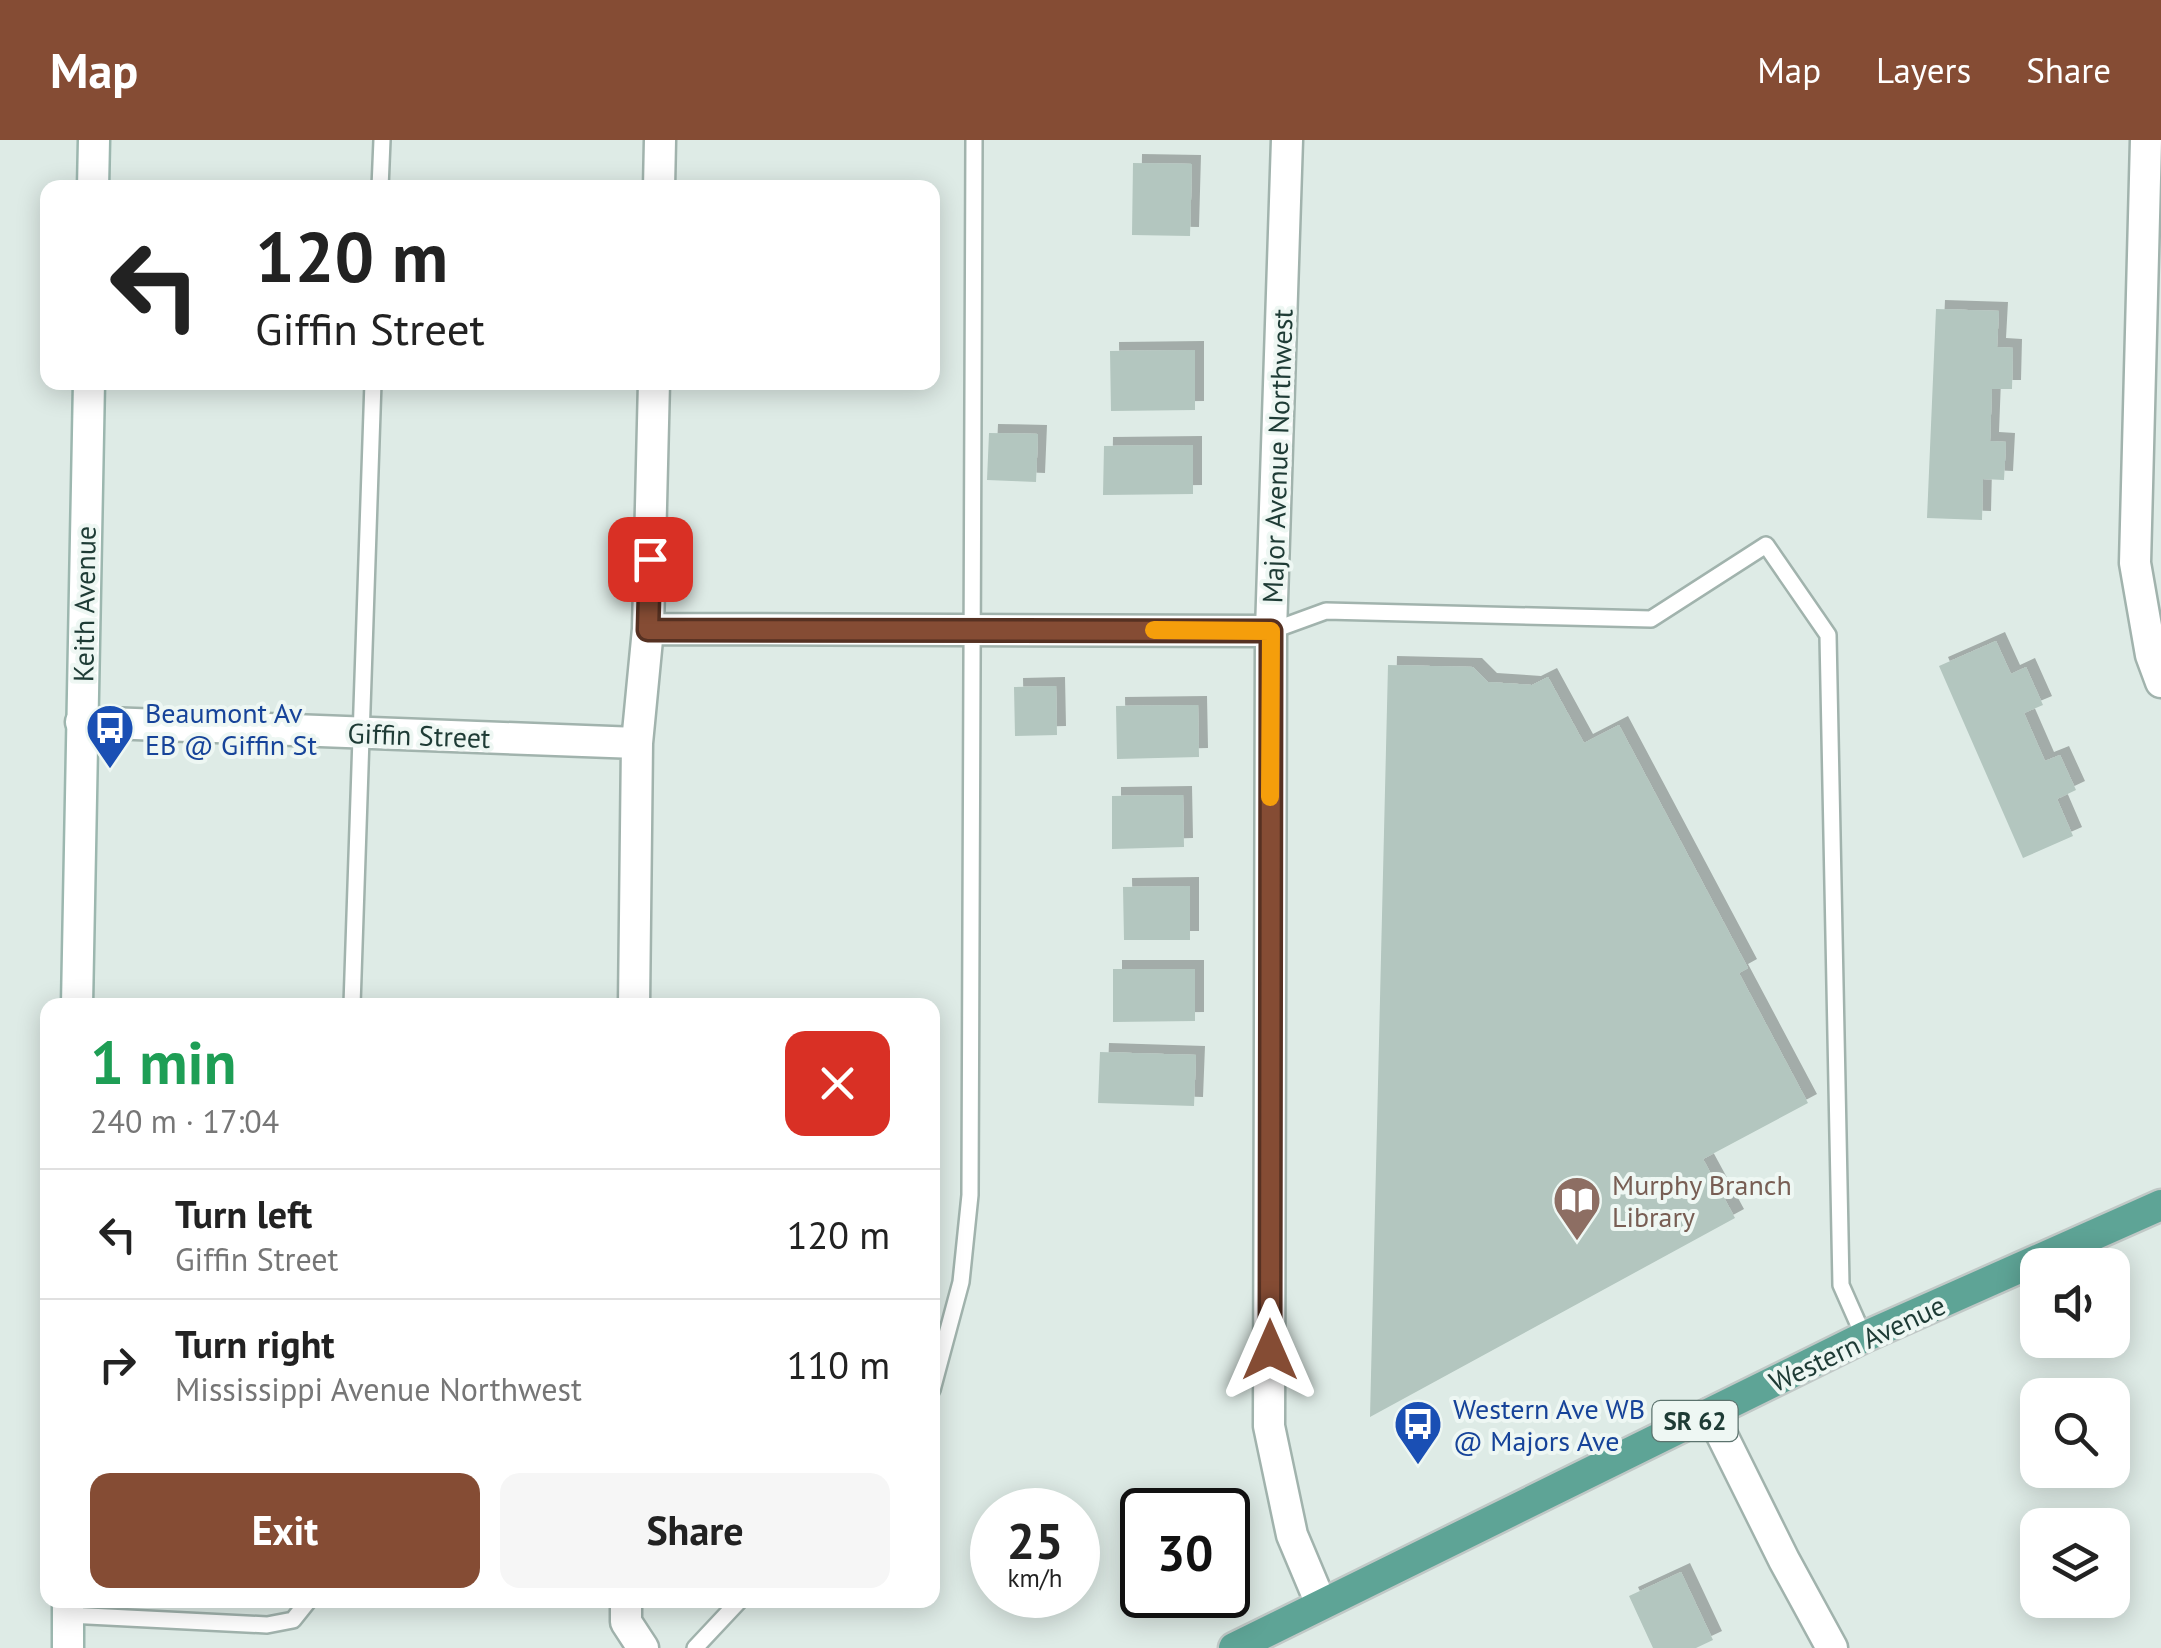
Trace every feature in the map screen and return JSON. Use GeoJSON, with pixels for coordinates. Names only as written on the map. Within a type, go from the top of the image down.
{"type":"FeatureCollection","features":[{"type":"Feature","properties":{"kind":"main road","name":"Western Avenue"},"geometry":{"type":"LineString","coordinates":[[1234,1648],[1864,1337],[2161,1205]]}},
{"type":"Feature","properties":{"kind":"street"},"geometry":{"type":"LineString","coordinates":[[93,180],[94,140]]}},
{"type":"Feature","properties":{"kind":"street"},"geometry":{"type":"LineString","coordinates":[[659,180],[660,140]]}},
{"type":"Feature","properties":{"kind":"street","name":"Major Avenue Northwest"},"geometry":{"type":"LineString","coordinates":[[1287,140],[1271,631],[1270,1426],[1292,1536],[1321,1604]]}},
{"type":"Feature","properties":{"kind":"street"},"geometry":{"type":"LineString","coordinates":[[2146,140],[2135,563],[2151,655],[2161,682]]}},
{"type":"Feature","properties":{"kind":"street","name":"Keith Avenue"},"geometry":{"type":"LineString","coordinates":[[77,998],[89,390]]}},
{"type":"Feature","properties":{"kind":"street"},"geometry":{"type":"LineString","coordinates":[[634,998],[637,744],[648,630],[654,390]]}},
{"type":"Feature","properties":{"kind":"street"},"geometry":{"type":"LineString","coordinates":[[648,630],[1271,631]]}},
{"type":"Feature","properties":{"kind":"street","name":"Giffin Street"},"geometry":{"type":"LineString","coordinates":[[81,722],[637,744]]}},
{"type":"Feature","properties":{"kind":"street"},"geometry":{"type":"LineString","coordinates":[[1711,1413],[1832,1648]]}},
{"type":"Feature","properties":{"kind":"street"},"geometry":{"type":"LineString","coordinates":[[68,1608],[68,1648]]}},
{"type":"Feature","properties":{"kind":"street"},"geometry":{"type":"LineString","coordinates":[[626,1608],[626,1622],[643,1648]]}},
{"type":"Feature","properties":{"kind":"lane"},"geometry":{"type":"LineString","coordinates":[[380,180],[382,140]]}},
{"type":"Feature","properties":{"kind":"lane"},"geometry":{"type":"LineString","coordinates":[[940,1360],[961,1282],[970,1195],[974,140]]}},
{"type":"Feature","properties":{"kind":"lane"},"geometry":{"type":"LineString","coordinates":[[352,998],[373,390]]}},
{"type":"Feature","properties":{"kind":"lane"},"geometry":{"type":"LineString","coordinates":[[1271,631],[1326,611],[1652,619],[1766,545],[1828,636],[1841,1285],[1864,1337]]}},
{"type":"Feature","properties":{"kind":"lane"},"geometry":{"type":"LineString","coordinates":[[78,1608],[267,1626],[293,1620],[302,1608]]}},
{"type":"Feature","properties":{"kind":"lane"},"geometry":{"type":"LineString","coordinates":[[696,1648],[733,1608]]}},
{"type":"Feature","properties":{"kind":"building"},"geometry":{"type":"Polygon","coordinates":[[[1133,163],[1192,164],[1190,236],[1132,235],[1133,163]]]}},
{"type":"Feature","properties":{"kind":"building"},"geometry":{"type":"Polygon","coordinates":[[[1936,309],[1999,311],[1997,347],[2013,348],[2012,389],[1992,389],[1990,441],[2006,442],[2004,480],[1983,479],[1982,520],[1927,518],[1936,309]]]}},
{"type":"Feature","properties":{"kind":"building"},"geometry":{"type":"Polygon","coordinates":[[[1195,350],[1195,410],[1111,411],[1110,351],[1195,350]]]}},
{"type":"Feature","properties":{"kind":"building"},"geometry":{"type":"Polygon","coordinates":[[[989,433],[1038,434],[1036,482],[987,480],[989,433]]]}},
{"type":"Feature","properties":{"kind":"building"},"geometry":{"type":"Polygon","coordinates":[[[1193,445],[1193,494],[1103,495],[1104,446],[1193,445]]]}},
{"type":"Feature","properties":{"kind":"building"},"geometry":{"type":"Polygon","coordinates":[[[1996,641],[2011,674],[2026,667],[2043,705],[2024,713],[2045,761],[2060,755],[2076,790],[2057,799],[2073,836],[2023,858],[1939,666],[1996,641]]]}},
{"type":"Feature","properties":{"kind":"building"},"geometry":{"type":"Polygon","coordinates":[[[1388,665],[1473,667],[1488,682],[1532,685],[1548,677],[1584,743],[1619,725],[1748,968],[1739,973],[1808,1103],[1703,1159],[1735,1218],[1370,1417],[1388,665]]]}},
{"type":"Feature","properties":{"kind":"building"},"geometry":{"type":"Polygon","coordinates":[[[1056,686],[1057,735],[1015,736],[1014,687],[1056,686]]]}},
{"type":"Feature","properties":{"kind":"building"},"geometry":{"type":"Polygon","coordinates":[[[1198,705],[1199,757],[1117,759],[1116,706],[1198,705]]]}},
{"type":"Feature","properties":{"kind":"building"},"geometry":{"type":"Polygon","coordinates":[[[1183,795],[1184,847],[1112,849],[1112,796],[1183,795]]]}},
{"type":"Feature","properties":{"kind":"building"},"geometry":{"type":"Polygon","coordinates":[[[1190,886],[1190,940],[1124,940],[1123,887],[1190,886]]]}},
{"type":"Feature","properties":{"kind":"building"},"geometry":{"type":"Polygon","coordinates":[[[1113,969],[1195,969],[1195,1021],[1113,1022],[1113,969]]]}},
{"type":"Feature","properties":{"kind":"building"},"geometry":{"type":"Polygon","coordinates":[[[1100,1052],[1196,1055],[1194,1106],[1098,1103],[1100,1052]]]}},
{"type":"Feature","properties":{"kind":"building"},"geometry":{"type":"Polygon","coordinates":[[[1681,1572],[1713,1640],[1696,1648],[1653,1648],[1629,1596],[1681,1572]]]}},
{"type":"Feature","properties":{"kind":"slow traffic"},"geometry":{"type":"LineString","coordinates":[[1154,630],[1271,631],[1270,797]]}},
{"type":"Feature","properties":{"kind":"place","name":"Beaumont Av EB @ Giffin St"},"geometry":{"type":"Point","coordinates":[110,770]}},
{"type":"Feature","properties":{"kind":"place","name":"Murphy Branch Library"},"geometry":{"type":"Point","coordinates":[1577,1242]}},
{"type":"Feature","properties":{"kind":"place","name":"Western Ave WB @ Majors Ave"},"geometry":{"type":"Point","coordinates":[1418,1466]}},
{"type":"Feature","properties":{"kind":"route"},"geometry":{"type":"LineString","coordinates":[[650,559],[648,630],[1271,631],[1270,1350]]}}]}
